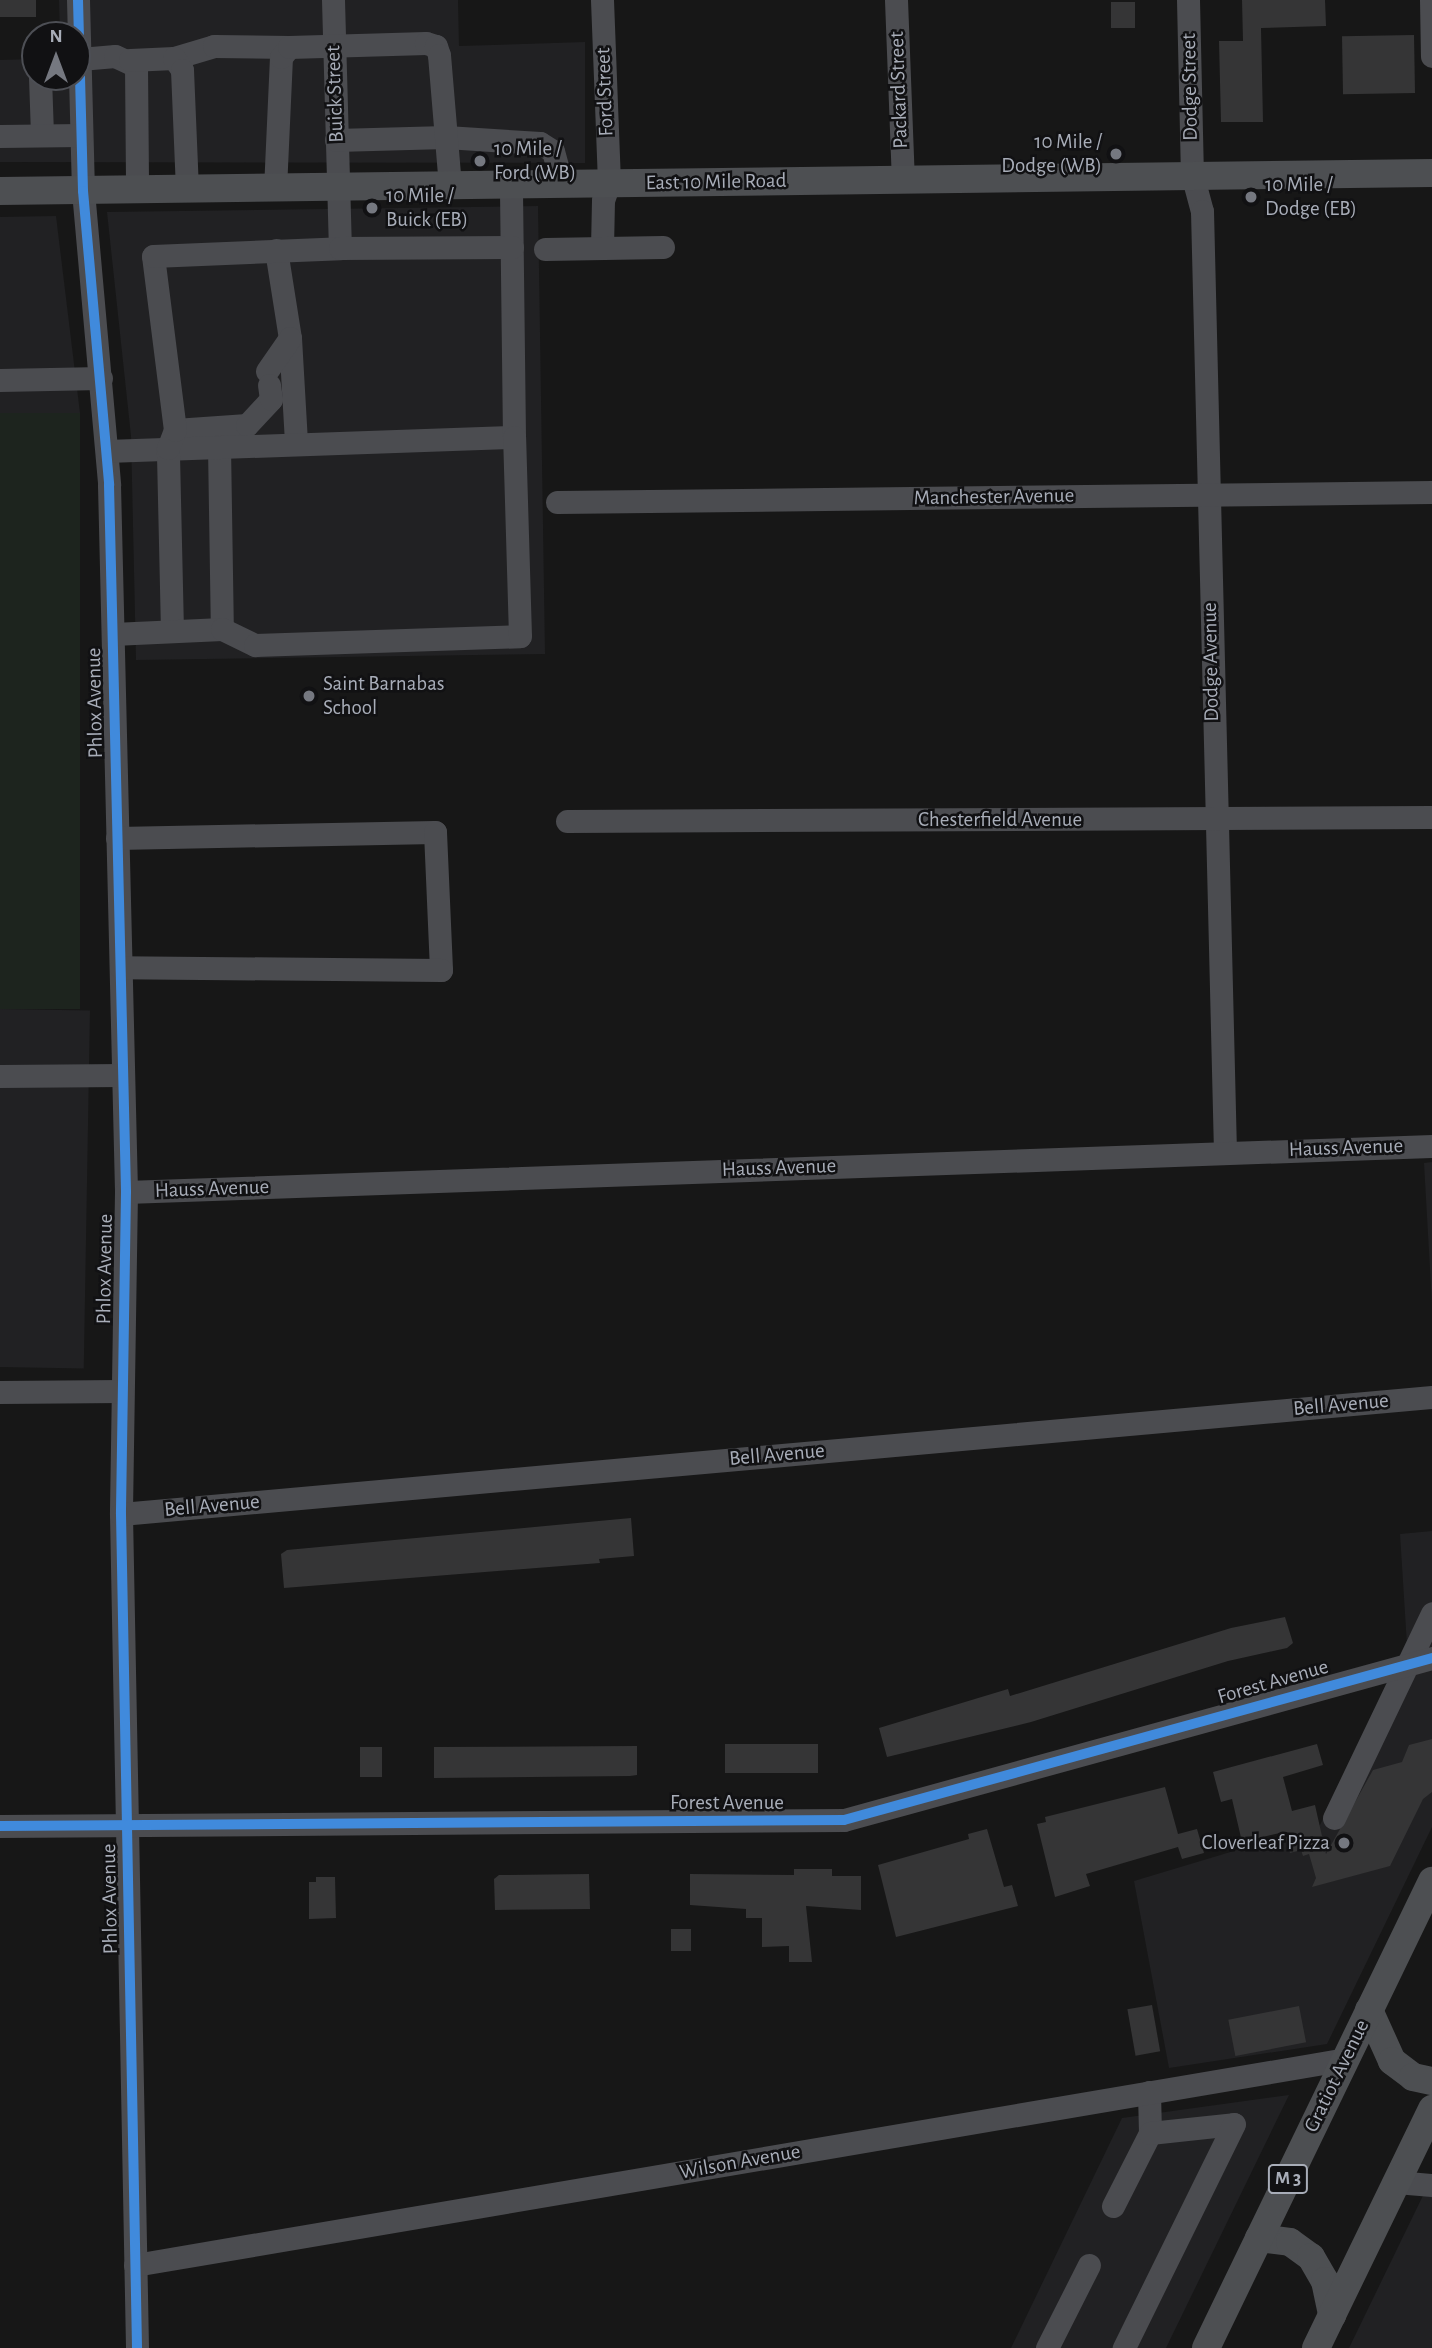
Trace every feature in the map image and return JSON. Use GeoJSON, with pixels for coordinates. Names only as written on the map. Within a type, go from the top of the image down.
{"type":"FeatureCollection","features":[{"type":"Feature","properties":{"kind":"main road","name":"East 10 Mile Road"},"geometry":{"type":"LineString","coordinates":[[0,191],[1432,173]]}},
{"type":"Feature","properties":{"kind":"main road","name":"Gratiot Avenue"},"geometry":{"type":"LineString","coordinates":[[1206,2348],[1432,1881]]}},
{"type":"Feature","properties":{"kind":"main road"},"geometry":{"type":"LineString","coordinates":[[1369,2010],[1392,2061],[1413,2077],[1432,2081]]}},
{"type":"Feature","properties":{"kind":"main road"},"geometry":{"type":"LineString","coordinates":[[1316,2348],[1432,2109]]}},
{"type":"Feature","properties":{"kind":"main road"},"geometry":{"type":"LineString","coordinates":[[1259,2238],[1290,2242],[1311,2257],[1325,2281],[1332,2315]]}},
{"type":"Feature","properties":{"kind":"street","name":"Phlox Avenue"},"geometry":{"type":"LineString","coordinates":[[78,0],[79,21]]}},
{"type":"Feature","properties":{"kind":"street","name":"Buick Street"},"geometry":{"type":"LineString","coordinates":[[333,0],[340,248]]}},
{"type":"Feature","properties":{"kind":"street","name":"Ford Street"},"geometry":{"type":"LineString","coordinates":[[602,0],[609,183],[603,200],[602,247]]}},
{"type":"Feature","properties":{"kind":"street","name":"Packard Street"},"geometry":{"type":"LineString","coordinates":[[896,0],[903,180]]}},
{"type":"Feature","properties":{"kind":"street","name":"Dodge Street"},"geometry":{"type":"LineString","coordinates":[[1188,0],[1192,174]]}},
{"type":"Feature","properties":{"kind":"street"},"geometry":{"type":"LineString","coordinates":[[1431,0],[1432,56]]}},
{"type":"Feature","properties":{"kind":"street"},"geometry":{"type":"LineString","coordinates":[[130,60],[174,58],[214,46],[436,46],[450,186]]}},
{"type":"Feature","properties":{"kind":"street"},"geometry":{"type":"LineString","coordinates":[[275,189],[281,57],[289,47]]}},
{"type":"Feature","properties":{"kind":"street"},"geometry":{"type":"LineString","coordinates":[[91,57],[116,55],[136,65],[137,191]]}},
{"type":"Feature","properties":{"kind":"street"},"geometry":{"type":"LineString","coordinates":[[174,58],[182,70],[187,190]]}},
{"type":"Feature","properties":{"kind":"street"},"geometry":{"type":"LineString","coordinates":[[40,91],[41,135]]}},
{"type":"Feature","properties":{"kind":"street","name":"Phlox Avenue"},"geometry":{"type":"LineString","coordinates":[[80,91],[83,191],[107,452],[113,634],[126,1192],[121,1514],[137,2348]]}},
{"type":"Feature","properties":{"kind":"street"},"geometry":{"type":"LineString","coordinates":[[0,136],[81,135]]}},
{"type":"Feature","properties":{"kind":"street"},"geometry":{"type":"LineString","coordinates":[[336,140],[446,137],[540,143],[553,151],[562,184]]}},
{"type":"Feature","properties":{"kind":"street","name":"Dodge Avenue"},"geometry":{"type":"LineString","coordinates":[[1192,174],[1202,211],[1214,820],[1225,1152]]}},
{"type":"Feature","properties":{"kind":"street"},"geometry":{"type":"LineString","coordinates":[[113,634],[222,629],[255,645],[520,636],[511,185]]}},
{"type":"Feature","properties":{"kind":"street"},"geometry":{"type":"LineString","coordinates":[[172,631],[172,439],[153,256],[340,248],[512,247]]}},
{"type":"Feature","properties":{"kind":"street"},"geometry":{"type":"LineString","coordinates":[[545,248],[663,247]]}},
{"type":"Feature","properties":{"kind":"street"},"geometry":{"type":"LineString","coordinates":[[276,250],[290,338],[296,442]]}},
{"type":"Feature","properties":{"kind":"street"},"geometry":{"type":"LineString","coordinates":[[107,452],[247,425],[271,399],[268,378],[290,338]]}},
{"type":"Feature","properties":{"kind":"street"},"geometry":{"type":"LineString","coordinates":[[0,380],[101,378]]}},
{"type":"Feature","properties":{"kind":"street"},"geometry":{"type":"LineString","coordinates":[[172,439],[219,446],[514,437]]}},
{"type":"Feature","properties":{"kind":"street"},"geometry":{"type":"LineString","coordinates":[[219,446],[222,629]]}},
{"type":"Feature","properties":{"kind":"street","name":"Manchester Avenue"},"geometry":{"type":"LineString","coordinates":[[557,502],[1432,492]]}},
{"type":"Feature","properties":{"kind":"street","name":"Chesterfield Avenue"},"geometry":{"type":"LineString","coordinates":[[567,821],[1432,817]]}},
{"type":"Feature","properties":{"kind":"street"},"geometry":{"type":"LineString","coordinates":[[117,838],[435,832],[441,970],[121,967]]}},
{"type":"Feature","properties":{"kind":"street"},"geometry":{"type":"LineString","coordinates":[[0,1076],[123,1075]]}},
{"type":"Feature","properties":{"kind":"street","name":"Hauss Avenue"},"geometry":{"type":"LineString","coordinates":[[126,1192],[1432,1146]]}},
{"type":"Feature","properties":{"kind":"street"},"geometry":{"type":"LineString","coordinates":[[0,1392],[122,1391]]}},
{"type":"Feature","properties":{"kind":"street","name":"Bell Avenue"},"geometry":{"type":"LineString","coordinates":[[121,1514],[1432,1397]]}},
{"type":"Feature","properties":{"kind":"street"},"geometry":{"type":"LineString","coordinates":[[1334,1818],[1432,1613]]}},
{"type":"Feature","properties":{"kind":"street","name":"Forest Avenue"},"geometry":{"type":"LineString","coordinates":[[0,1826],[844,1820],[1432,1658]]}},
{"type":"Feature","properties":{"kind":"street","name":"Wilson Avenue"},"geometry":{"type":"LineString","coordinates":[[135,2265],[1346,2059]]}},
{"type":"Feature","properties":{"kind":"street"},"geometry":{"type":"LineString","coordinates":[[1113,2206],[1150,2133],[1149,2092]]}},
{"type":"Feature","properties":{"kind":"street"},"geometry":{"type":"LineString","coordinates":[[1124,2348],[1234,2123],[1150,2133]]}},
{"type":"Feature","properties":{"kind":"street"},"geometry":{"type":"LineString","coordinates":[[1396,2182],[1432,2185]]}},
{"type":"Feature","properties":{"kind":"street"},"geometry":{"type":"LineString","coordinates":[[1047,2348],[1089,2264]]}},
{"type":"Feature","properties":{"kind":"shaded area"},"geometry":{"type":"Polygon","coordinates":[[[59,0],[458,0],[459,46],[585,42],[585,163],[0,162],[0,60],[21,59],[21,91],[91,91],[91,21],[60,21],[59,0]]]}},
{"type":"Feature","properties":{"kind":"shaded area"},"geometry":{"type":"Polygon","coordinates":[[[538,206],[545,654],[136,660],[131,436],[107,212],[538,206]]]}},
{"type":"Feature","properties":{"kind":"shaded area"},"geometry":{"type":"Polygon","coordinates":[[[56,216],[80,413],[0,413],[0,217],[56,216]]]}},
{"type":"Feature","properties":{"kind":"shaded area"},"geometry":{"type":"Polygon","coordinates":[[[0,413],[80,413],[80,1009],[0,1009],[0,413]]]}},
{"type":"Feature","properties":{"kind":"shaded area"},"geometry":{"type":"Polygon","coordinates":[[[0,1009],[90,1011],[84,1369],[0,1367],[0,1009]]]}},
{"type":"Feature","properties":{"kind":"shaded area"},"geometry":{"type":"Polygon","coordinates":[[[1432,1162],[1432,1304],[1424,1163],[1432,1162]]]}},
{"type":"Feature","properties":{"kind":"shaded area"},"geometry":{"type":"Polygon","coordinates":[[[1432,1531],[1432,1827],[1327,2044],[1169,2068],[1134,1881],[1320,1825],[1407,1645],[1400,1534],[1432,1531]]]}},
{"type":"Feature","properties":{"kind":"shaded area"},"geometry":{"type":"Polygon","coordinates":[[[1289,2095],[1166,2348],[1011,2348],[1122,2118],[1289,2095]]]}},
{"type":"Feature","properties":{"kind":"shaded area"},"geometry":{"type":"Polygon","coordinates":[[[1432,2177],[1432,2348],[1349,2348],[1432,2177]]]}},
{"type":"Feature","properties":{"kind":"building"},"geometry":{"type":"Polygon","coordinates":[[[0,0],[36,0],[36,17],[0,17],[0,0]]]}},
{"type":"Feature","properties":{"kind":"building"},"geometry":{"type":"Polygon","coordinates":[[[1242,0],[1325,0],[1326,26],[1261,28],[1263,122],[1221,122],[1219,41],[1243,41],[1242,0]]]}},
{"type":"Feature","properties":{"kind":"building"},"geometry":{"type":"Polygon","coordinates":[[[1111,2],[1135,2],[1135,28],[1111,28],[1111,2]]]}},
{"type":"Feature","properties":{"kind":"building"},"geometry":{"type":"Polygon","coordinates":[[[1414,35],[1415,93],[1343,94],[1342,36],[1414,35]]]}},
{"type":"Feature","properties":{"kind":"building"},"geometry":{"type":"Polygon","coordinates":[[[631,1518],[634,1556],[599,1559],[600,1563],[284,1588],[281,1554],[287,1550],[631,1518]]]}},
{"type":"Feature","properties":{"kind":"building"},"geometry":{"type":"Polygon","coordinates":[[[1285,1617],[1293,1643],[1287,1648],[1228,1661],[1031,1722],[887,1757],[879,1728],[1008,1689],[1010,1696],[1231,1628],[1285,1617]]]}},
{"type":"Feature","properties":{"kind":"building"},"geometry":{"type":"Polygon","coordinates":[[[1432,1739],[1432,1792],[1423,1799],[1390,1866],[1312,1887],[1316,1878],[1309,1854],[1303,1856],[1301,1850],[1290,1853],[1284,1832],[1242,1842],[1232,1799],[1221,1802],[1213,1772],[1317,1744],[1323,1765],[1283,1777],[1292,1811],[1315,1805],[1326,1854],[1373,1770],[1402,1762],[1409,1745],[1432,1739]]]}},
{"type":"Feature","properties":{"kind":"building"},"geometry":{"type":"Polygon","coordinates":[[[725,1744],[818,1744],[818,1773],[725,1773],[725,1744]]]}},
{"type":"Feature","properties":{"kind":"building"},"geometry":{"type":"Polygon","coordinates":[[[637,1746],[637,1775],[434,1778],[434,1747],[637,1746]]]}},
{"type":"Feature","properties":{"kind":"building"},"geometry":{"type":"Polygon","coordinates":[[[360,1747],[382,1747],[382,1777],[360,1777],[360,1747]]]}},
{"type":"Feature","properties":{"kind":"building"},"geometry":{"type":"Polygon","coordinates":[[[1165,1787],[1178,1834],[1197,1829],[1204,1853],[1182,1859],[1178,1847],[1086,1874],[1090,1886],[1055,1897],[1037,1824],[1046,1822],[1045,1817],[1165,1787]]]}},
{"type":"Feature","properties":{"kind":"building"},"geometry":{"type":"Polygon","coordinates":[[[987,1829],[1004,1887],[1012,1885],[1018,1906],[896,1937],[878,1865],[969,1839],[968,1834],[987,1829]]]}},
{"type":"Feature","properties":{"kind":"building"},"geometry":{"type":"Polygon","coordinates":[[[794,1869],[832,1869],[832,1876],[861,1876],[861,1910],[806,1906],[812,1962],[789,1962],[789,1946],[762,1947],[762,1918],[746,1918],[746,1909],[690,1905],[690,1874],[794,1875],[794,1869]]]}},
{"type":"Feature","properties":{"kind":"building"},"geometry":{"type":"Polygon","coordinates":[[[589,1874],[590,1909],[495,1910],[494,1879],[499,1875],[589,1874]]]}},
{"type":"Feature","properties":{"kind":"building"},"geometry":{"type":"Polygon","coordinates":[[[316,1877],[335,1877],[336,1918],[309,1919],[309,1882],[316,1882],[316,1877]]]}},
{"type":"Feature","properties":{"kind":"building"},"geometry":{"type":"Polygon","coordinates":[[[671,1929],[691,1929],[691,1951],[671,1951],[671,1929]]]}},
{"type":"Feature","properties":{"kind":"building"},"geometry":{"type":"Polygon","coordinates":[[[1152,2005],[1160,2051],[1136,2056],[1127,2009],[1152,2005]]]}},
{"type":"Feature","properties":{"kind":"building"},"geometry":{"type":"Polygon","coordinates":[[[1299,2006],[1306,2042],[1235,2056],[1228,2020],[1299,2006]]]}},
{"type":"Feature","properties":{"kind":"cycle path"},"geometry":{"type":"LineString","coordinates":[[78,0],[83,191],[109,485],[126,1192],[121,1514],[137,2348]]}},
{"type":"Feature","properties":{"kind":"cycle path"},"geometry":{"type":"LineString","coordinates":[[0,1826],[844,1820],[1432,1658]]}},
{"type":"Feature","properties":{"kind":"place","name":"10 Mile / Dodge (WB)"},"geometry":{"type":"Point","coordinates":[1116,154]}},
{"type":"Feature","properties":{"kind":"place","name":"10 Mile / Ford (WB)"},"geometry":{"type":"Point","coordinates":[480,161]}},
{"type":"Feature","properties":{"kind":"place","name":"10 Mile / Dodge (EB)"},"geometry":{"type":"Point","coordinates":[1251,197]}},
{"type":"Feature","properties":{"kind":"place","name":"10 Mile / Buick (EB)"},"geometry":{"type":"Point","coordinates":[372,208]}},
{"type":"Feature","properties":{"kind":"place","name":"Saint Barnabas School"},"geometry":{"type":"Point","coordinates":[309,696]}},
{"type":"Feature","properties":{"kind":"place","name":"Cloverleaf Pizza"},"geometry":{"type":"Point","coordinates":[1344,1843]}}]}
